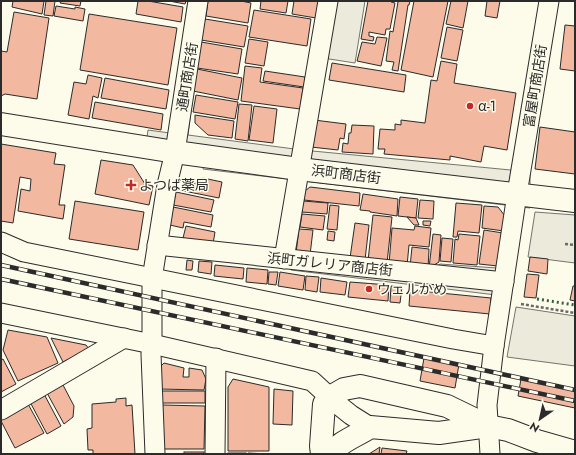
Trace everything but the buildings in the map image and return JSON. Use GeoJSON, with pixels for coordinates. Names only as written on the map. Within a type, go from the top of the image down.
{"type":"FeatureCollection","features":[{"type":"Feature","properties":{"kind":"street","name":"通町商店街"},"geometry":{"type":"LineString","coordinates":[[155,454],[151,354],[152,279],[167,185],[175,152],[198,1]]}},
{"type":"Feature","properties":{"kind":"street"},"geometry":{"type":"LineString","coordinates":[[284,259],[328,1]]}},
{"type":"Feature","properties":{"kind":"street","name":"富屋町商店街"},"geometry":{"type":"LineString","coordinates":[[490,454],[487,405],[494,346],[548,1]]}},
{"type":"Feature","properties":{"kind":"street","name":"浜町商店街"},"geometry":{"type":"LineString","coordinates":[[1,124],[175,152],[299,169],[575,201]]}},
{"type":"Feature","properties":{"kind":"street"},"geometry":{"type":"LineString","coordinates":[[1,242],[24,252],[152,279],[494,346]]}},
{"type":"Feature","properties":{"kind":"street","name":"浜町ガレリア商店街"},"geometry":{"type":"LineString","coordinates":[[157,245],[504,282]]}},
{"type":"Feature","properties":{"kind":"street"},"geometry":{"type":"LineString","coordinates":[[1,313],[152,344],[312,381],[330,398],[370,428],[439,433],[488,426]]}},
{"type":"Feature","properties":{"kind":"street"},"geometry":{"type":"LineString","coordinates":[[1,410],[124,338]]}},
{"type":"Feature","properties":{"kind":"street"},"geometry":{"type":"LineString","coordinates":[[216,358],[216,454]]}},
{"type":"Feature","properties":{"kind":"street"},"geometry":{"type":"LineString","coordinates":[[322,454],[321,446],[324,404],[344,389],[360,386],[446,406],[488,426],[508,430],[537,442],[575,452]]}},
{"type":"Feature","properties":{"kind":"street"},"geometry":{"type":"LineString","coordinates":[[331,454],[345,442],[370,428]]}},
{"type":"Feature","properties":{"kind":"path"},"geometry":{"type":"LineString","coordinates":[[566,244],[575,245]]}},
{"type":"Feature","properties":{"kind":"path"},"geometry":{"type":"LineString","coordinates":[[501,301],[575,313]]}},
{"type":"Feature","properties":{"kind":"shaded area"},"geometry":{"type":"Polygon","coordinates":[[[188,1],[205,1],[188,135],[302,150],[521,171],[530,173],[530,208],[203,169],[204,160],[145,152],[148,130],[170,133],[188,1]]]}},
{"type":"Feature","properties":{"kind":"shaded area"},"geometry":{"type":"Polygon","coordinates":[[[333,1],[365,1],[355,63],[323,58],[333,1]]]}},
{"type":"Feature","properties":{"kind":"shaded area"},"geometry":{"type":"Polygon","coordinates":[[[535,212],[575,215],[575,263],[528,257],[535,212]]]}},
{"type":"Feature","properties":{"kind":"shaded area"},"geometry":{"type":"Polygon","coordinates":[[[294,255],[430,271],[440,264],[497,268],[496,295],[291,270],[294,255]]]}},
{"type":"Feature","properties":{"kind":"shaded area"},"geometry":{"type":"Polygon","coordinates":[[[516,307],[575,316],[575,366],[507,357],[516,307]]]}},
{"type":"Feature","properties":{"kind":"railway"},"geometry":{"type":"LineString","coordinates":[[1,265],[575,390]]}},
{"type":"Feature","properties":{"kind":"railway"},"geometry":{"type":"LineString","coordinates":[[1,279],[575,401]]}},
{"type":"Feature","properties":{"kind":"hedge"},"geometry":{"type":"LineString","coordinates":[[537,299],[575,305]]}},
{"type":"Feature","properties":{"kind":"place","name":"α-1"},"geometry":{"type":"Point","coordinates":[470,106]}},
{"type":"Feature","properties":{"kind":"place","name":"よつば薬局"},"geometry":{"type":"Point","coordinates":[131,185]}},
{"type":"Feature","properties":{"kind":"place","name":"ウェルかめ"},"geometry":{"type":"Point","coordinates":[369,289]}}]}
